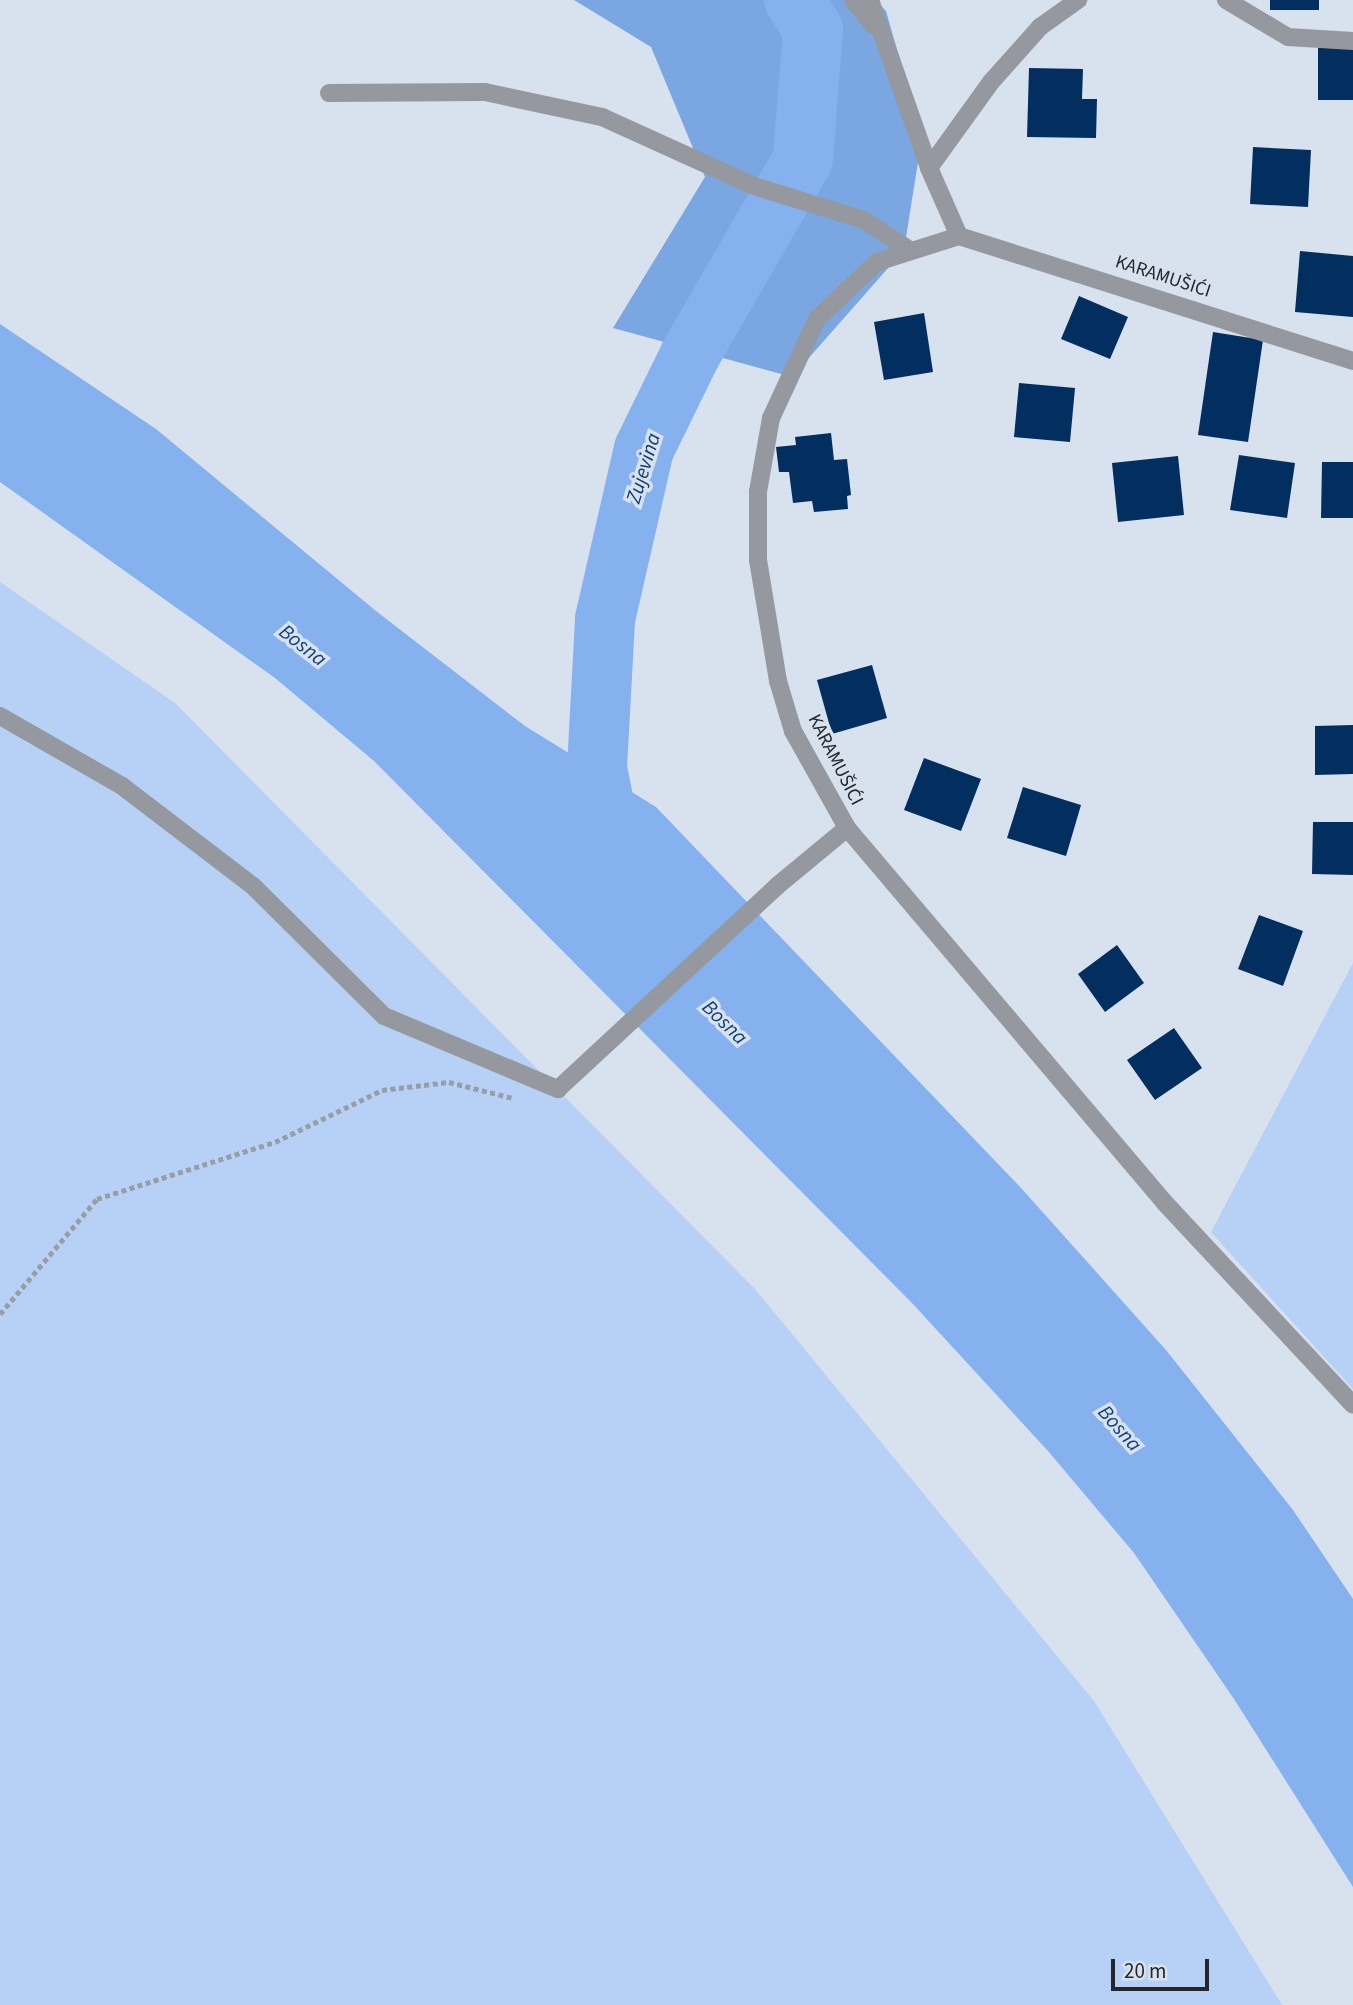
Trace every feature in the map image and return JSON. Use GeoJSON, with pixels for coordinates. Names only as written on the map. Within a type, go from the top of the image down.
{"type":"FeatureCollection","features":[{"type":"Feature","properties":{"kind":"street"},"geometry":{"type":"LineString","coordinates":[[853,0],[880,33]]}},
{"type":"Feature","properties":{"kind":"street"},"geometry":{"type":"LineString","coordinates":[[870,0],[929,168],[959,236]]}},
{"type":"Feature","properties":{"kind":"street"},"geometry":{"type":"LineString","coordinates":[[929,168],[991,82],[1040,27],[1078,0]]}},
{"type":"Feature","properties":{"kind":"street"},"geometry":{"type":"LineString","coordinates":[[1226,0],[1288,37],[1353,41]]}},
{"type":"Feature","properties":{"kind":"street"},"geometry":{"type":"LineString","coordinates":[[329,93],[485,92],[602,117],[754,186],[864,220],[911,251]]}},
{"type":"Feature","properties":{"kind":"street","name":"KARAMUŠIĆI"},"geometry":{"type":"LineString","coordinates":[[1353,361],[959,236],[877,262],[846,287],[817,319],[771,418],[758,492],[758,560],[778,681],[793,731],[847,828],[929,930],[1164,1202],[1353,1405]]}},
{"type":"Feature","properties":{"kind":"street"},"geometry":{"type":"LineString","coordinates":[[0,716],[122,786],[253,886],[384,1016],[558,1089],[777,886],[847,828]]}},
{"type":"Feature","properties":{"kind":"path"},"geometry":{"type":"LineString","coordinates":[[0,1314],[97,1199],[275,1142],[383,1090],[449,1082],[508,1100],[558,1089]]}},
{"type":"Feature","properties":{"kind":"shaded area"},"geometry":{"type":"Polygon","coordinates":[[[574,0],[876,0],[886,11],[922,137],[904,250],[792,377],[613,328],[705,177],[651,47],[574,0]]]}},
{"type":"Feature","properties":{"kind":"shaded area"},"geometry":{"type":"Polygon","coordinates":[[[0,582],[175,703],[755,1289],[1094,1701],[1282,2005],[0,2005],[0,582]]]}},
{"type":"Feature","properties":{"kind":"shaded area"},"geometry":{"type":"Polygon","coordinates":[[[1353,963],[1353,1389],[1211,1232],[1353,963]]]}},
{"type":"Feature","properties":{"kind":"water","name":"Bosna"},"geometry":{"type":"Polygon","coordinates":[[[0,324],[156,429],[376,611],[525,726],[656,807],[1022,1189],[1166,1350],[1293,1510],[1353,1599],[1353,1887],[1234,1699],[1134,1553],[1048,1451],[912,1303],[374,761],[275,678],[0,482],[0,324]]]}},
{"type":"Feature","properties":{"kind":"building"},"geometry":{"type":"Polygon","coordinates":[[[1270,0],[1319,0],[1319,10],[1270,10],[1270,0]]]}},
{"type":"Feature","properties":{"kind":"building"},"geometry":{"type":"Polygon","coordinates":[[[1318,48],[1353,48],[1353,100],[1318,100],[1318,48]]]}},
{"type":"Feature","properties":{"kind":"building"},"geometry":{"type":"Polygon","coordinates":[[[1029,68],[1083,69],[1082,99],[1097,99],[1096,138],[1027,137],[1029,68]]]}},
{"type":"Feature","properties":{"kind":"building"},"geometry":{"type":"Polygon","coordinates":[[[1253,147],[1311,150],[1308,207],[1250,204],[1253,147]]]}},
{"type":"Feature","properties":{"kind":"building"},"geometry":{"type":"Polygon","coordinates":[[[1300,251],[1353,256],[1353,317],[1295,312],[1300,251]]]}},
{"type":"Feature","properties":{"kind":"building"},"geometry":{"type":"Polygon","coordinates":[[[1079,296],[1128,317],[1110,359],[1061,339],[1079,296]]]}},
{"type":"Feature","properties":{"kind":"building"},"geometry":{"type":"Polygon","coordinates":[[[924,313],[933,372],[884,380],[874,322],[924,313]]]}},
{"type":"Feature","properties":{"kind":"building"},"geometry":{"type":"Polygon","coordinates":[[[1213,332],[1263,340],[1248,442],[1198,435],[1213,332]]]}},
{"type":"Feature","properties":{"kind":"building"},"geometry":{"type":"Polygon","coordinates":[[[1019,383],[1075,388],[1070,442],[1014,437],[1019,383]]]}},
{"type":"Feature","properties":{"kind":"building"},"geometry":{"type":"Polygon","coordinates":[[[831,433],[834,460],[847,459],[851,495],[847,496],[848,509],[814,512],[812,501],[793,503],[789,472],[779,472],[776,447],[796,445],[795,437],[831,433]]]}},
{"type":"Feature","properties":{"kind":"building"},"geometry":{"type":"Polygon","coordinates":[[[1239,455],[1295,463],[1287,518],[1230,510],[1239,455]]]}},
{"type":"Feature","properties":{"kind":"building"},"geometry":{"type":"Polygon","coordinates":[[[1178,456],[1184,515],[1118,522],[1112,463],[1178,456]]]}},
{"type":"Feature","properties":{"kind":"building"},"geometry":{"type":"Polygon","coordinates":[[[1322,462],[1353,462],[1353,518],[1321,518],[1322,462]]]}},
{"type":"Feature","properties":{"kind":"building"},"geometry":{"type":"Polygon","coordinates":[[[872,665],[887,718],[832,734],[817,680],[872,665]]]}},
{"type":"Feature","properties":{"kind":"building"},"geometry":{"type":"Polygon","coordinates":[[[1353,725],[1353,774],[1315,775],[1315,726],[1353,725]]]}},
{"type":"Feature","properties":{"kind":"building"},"geometry":{"type":"Polygon","coordinates":[[[924,758],[981,779],[961,831],[904,810],[924,758]]]}},
{"type":"Feature","properties":{"kind":"building"},"geometry":{"type":"Polygon","coordinates":[[[1023,787],[1081,805],[1066,856],[1007,838],[1023,787]]]}},
{"type":"Feature","properties":{"kind":"building"},"geometry":{"type":"Polygon","coordinates":[[[1313,822],[1353,822],[1353,875],[1312,874],[1313,822]]]}},
{"type":"Feature","properties":{"kind":"building"},"geometry":{"type":"Polygon","coordinates":[[[1259,915],[1303,931],[1283,986],[1238,969],[1259,915]]]}},
{"type":"Feature","properties":{"kind":"building"},"geometry":{"type":"Polygon","coordinates":[[[1117,945],[1144,983],[1105,1012],[1078,974],[1117,945]]]}},
{"type":"Feature","properties":{"kind":"building"},"geometry":{"type":"Polygon","coordinates":[[[1174,1028],[1202,1068],[1155,1100],[1127,1060],[1174,1028]]]}},
{"type":"Feature","properties":{"kind":"waterway","name":"Zujevina"},"geometry":{"type":"LineString","coordinates":[[613,849],[597,768],[605,619],[644,449],[690,355],[803,159],[813,29],[794,0]]}}]}
